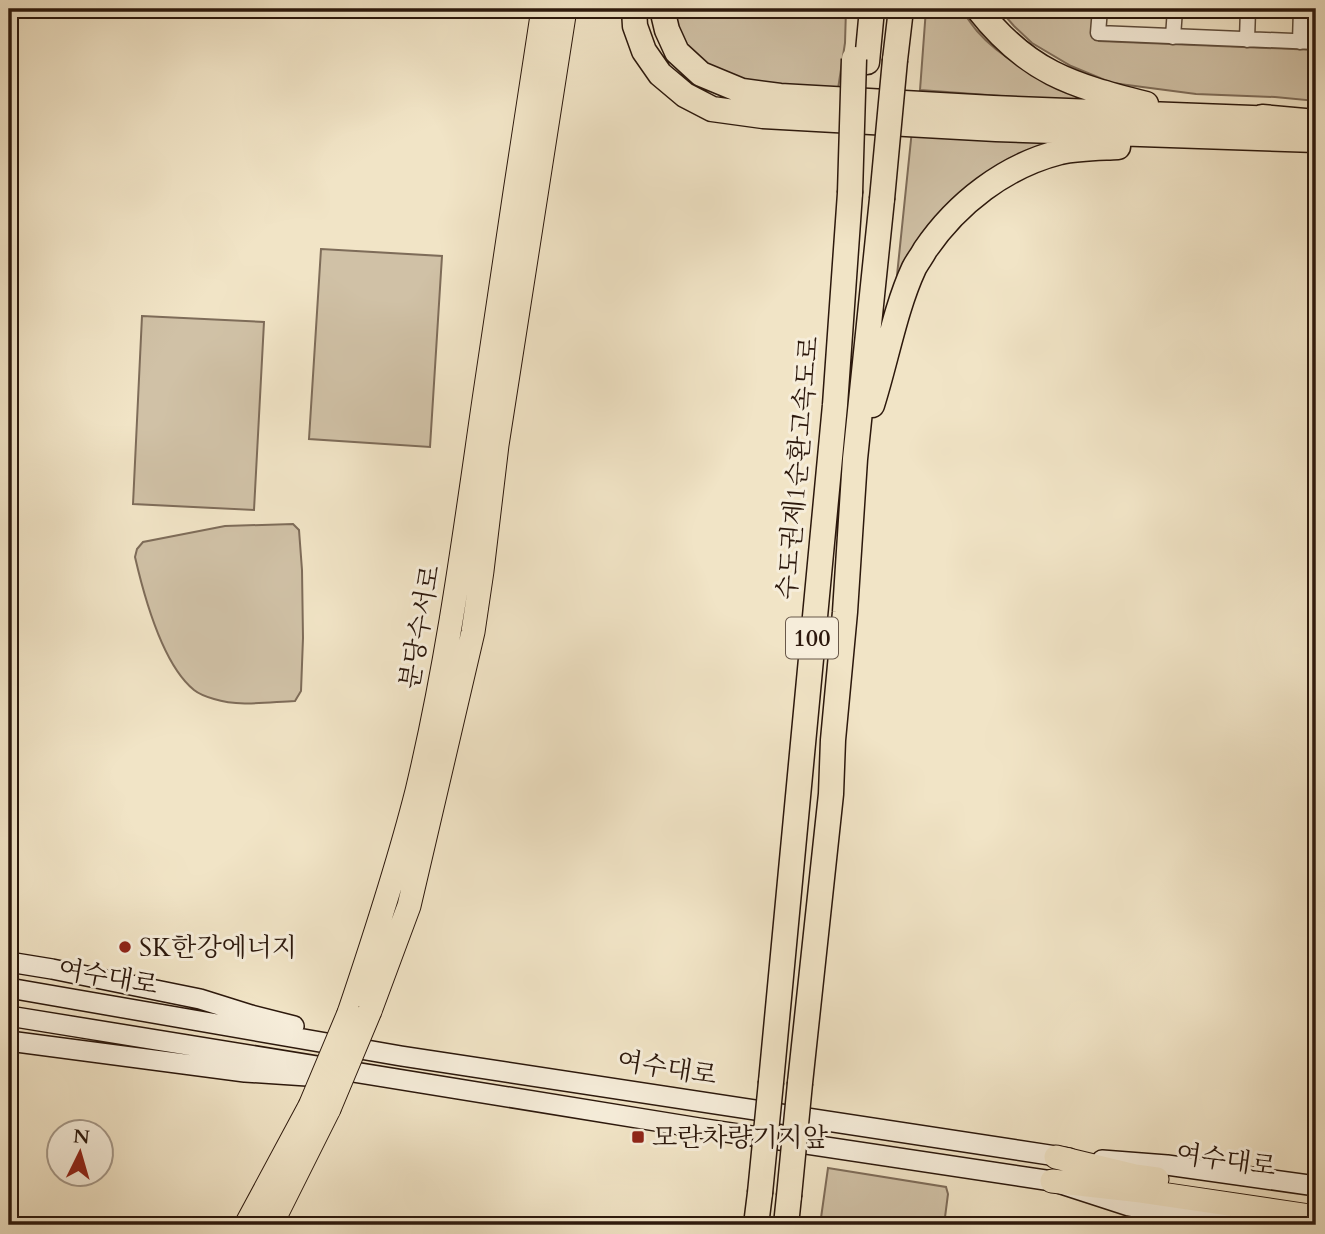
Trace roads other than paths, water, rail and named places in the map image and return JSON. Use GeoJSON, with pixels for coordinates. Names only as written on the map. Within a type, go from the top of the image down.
{"type":"FeatureCollection","features":[{"type":"Feature","properties":{"kind":"highway","name":"분당수서로"},"geometry":{"type":"LineString","coordinates":[[359,1012],[417,790],[440,684],[457,589],[544,9]]}},
{"type":"Feature","properties":{"kind":"highway","name":"분당수서로"},"geometry":{"type":"LineString","coordinates":[[271,1225],[359,1012],[409,906],[473,632],[496,445],[565,9]]}},
{"type":"Feature","properties":{"kind":"highway"},"geometry":{"type":"LineString","coordinates":[[634,9],[635,26],[644,51],[660,75],[685,95],[712,109],[763,116],[1127,134],[1271,128]]}},
{"type":"Feature","properties":{"kind":"highway"},"geometry":{"type":"LineString","coordinates":[[662,9],[667,30],[677,52],[701,74],[742,91],[780,96],[1271,128]]}},
{"type":"Feature","properties":{"kind":"highway"},"geometry":{"type":"LineString","coordinates":[[855,9],[860,61]]}},
{"type":"Feature","properties":{"kind":"highway","name":"수도권제1순환고속도로"},"geometry":{"type":"LineString","coordinates":[[756,1225],[835,405],[860,61],[872,9]]}},
{"type":"Feature","properties":{"kind":"highway","name":"100"},"geometry":{"type":"LineString","coordinates":[[786,1225],[831,794],[855,460],[901,9]]}},
{"type":"Feature","properties":{"kind":"highway"},"geometry":{"type":"LineString","coordinates":[[978,9],[1020,54],[1052,74],[1094,91],[1271,128],[1316,141]]}},
{"type":"Feature","properties":{"kind":"highway"},"geometry":{"type":"LineString","coordinates":[[855,460],[914,267],[937,233],[967,201],[1027,162],[1062,151],[1316,122]]}},
{"type":"Feature","properties":{"kind":"highway","name":"분당수서로"},"geometry":{"type":"LineString","coordinates":[[246,1225],[319,1107]]}},
{"type":"Feature","properties":{"kind":"highway","name":"여수대로"},"geometry":{"type":"LineString","coordinates":[[1056,1157],[1135,1176],[1316,1202]]}},
{"type":"Feature","properties":{"kind":"highway","name":"여수대로"},"geometry":{"type":"LineString","coordinates":[[1052,1181],[1141,1191],[1316,1217]]}},
{"type":"Feature","properties":{"kind":"main road"},"geometry":{"type":"LineString","coordinates":[[9,962],[201,999],[401,1056]]}},
{"type":"Feature","properties":{"kind":"main road","name":"여수대로"},"geometry":{"type":"LineString","coordinates":[[9,988],[401,1056],[1056,1157]]}},
{"type":"Feature","properties":{"kind":"main road","name":"여수대로"},"geometry":{"type":"LineString","coordinates":[[9,1016],[686,1126],[1052,1181]]}},
{"type":"Feature","properties":{"kind":"main road"},"geometry":{"type":"LineString","coordinates":[[9,1041],[245,1072],[398,1079]]}},
{"type":"Feature","properties":{"kind":"main road"},"geometry":{"type":"LineString","coordinates":[[1056,1157],[1167,1165],[1316,1186]]}},
{"type":"Feature","properties":{"kind":"main road"},"geometry":{"type":"LineString","coordinates":[[1052,1181],[1129,1206],[1232,1225]]}},
{"type":"Feature","properties":{"kind":"street"},"geometry":{"type":"LineString","coordinates":[[1100,9],[1098,33],[1316,43]]}},
{"type":"Feature","properties":{"kind":"street"},"geometry":{"type":"LineString","coordinates":[[1173,37],[1175,9]]}},
{"type":"Feature","properties":{"kind":"street"},"geometry":{"type":"LineString","coordinates":[[1247,40],[1248,9]]}},
{"type":"Feature","properties":{"kind":"street"},"geometry":{"type":"LineString","coordinates":[[1300,42],[1301,9]]}},
{"type":"Feature","properties":{"kind":"place","name":"SK한강에너지"},"geometry":{"type":"Point","coordinates":[125,947]}},
{"type":"Feature","properties":{"kind":"place","name":"모란차량기지앞"},"geometry":{"type":"Point","coordinates":[638,1137]}}]}
